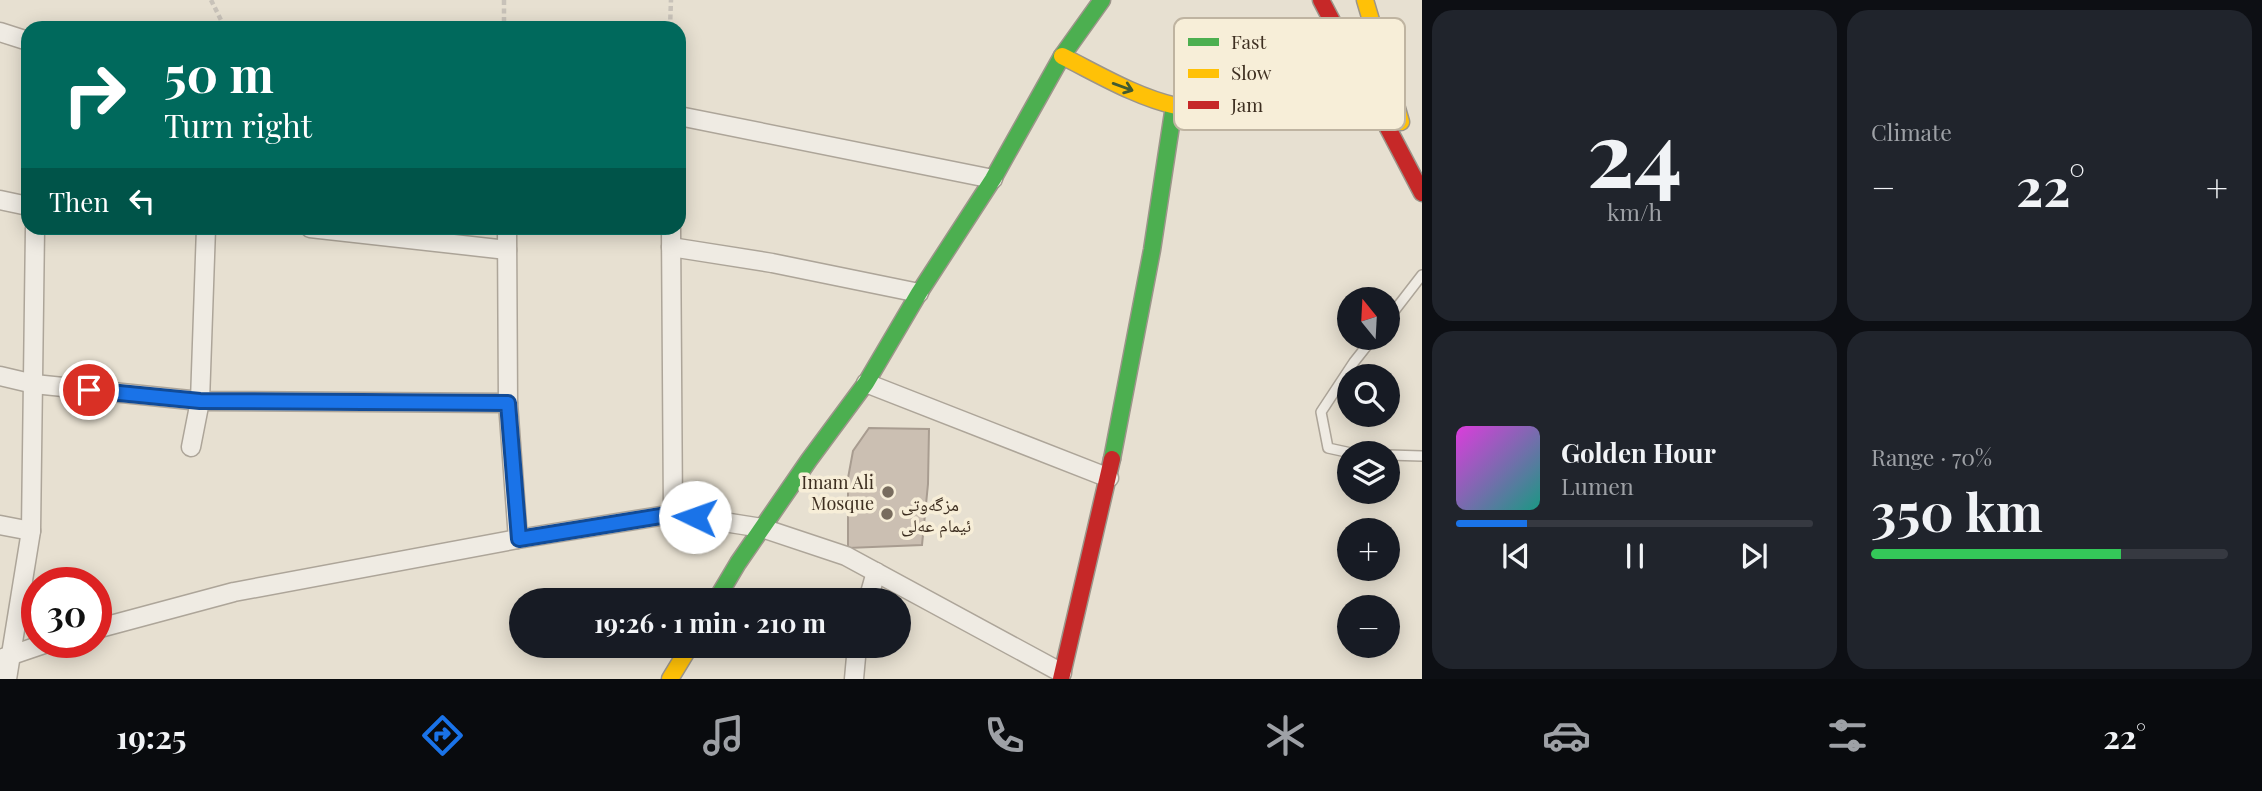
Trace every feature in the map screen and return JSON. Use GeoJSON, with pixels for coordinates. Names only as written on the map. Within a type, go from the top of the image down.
{"type":"FeatureCollection","features":[{"type":"Feature","properties":{"kind":"main road"},"geometry":{"type":"LineString","coordinates":[[723,588],[762,528],[866,383],[919,293],[992,179],[1062,56],[1102,0]]}},
{"type":"Feature","properties":{"kind":"main road"},"geometry":{"type":"LineString","coordinates":[[1321,0],[1330,18]]}},
{"type":"Feature","properties":{"kind":"main road"},"geometry":{"type":"LineString","coordinates":[[1365,0],[1370,18]]}},
{"type":"Feature","properties":{"kind":"main road"},"geometry":{"type":"LineString","coordinates":[[1062,56],[1110,82],[1174,106],[1161,207],[1109,478],[1062,676]]}},
{"type":"Feature","properties":{"kind":"main road"},"geometry":{"type":"LineString","coordinates":[[1389,130],[1422,193]]}},
{"type":"Feature","properties":{"kind":"main road"},"geometry":{"type":"LineString","coordinates":[[1403,130],[1422,193]]}},
{"type":"Feature","properties":{"kind":"main road"},"geometry":{"type":"LineString","coordinates":[[670,679],[683,658]]}},
{"type":"Feature","properties":{"kind":"street"},"geometry":{"type":"LineString","coordinates":[[0,32],[21,39]]}},
{"type":"Feature","properties":{"kind":"street"},"geometry":{"type":"LineString","coordinates":[[686,117],[992,179]]}},
{"type":"Feature","properties":{"kind":"street"},"geometry":{"type":"LineString","coordinates":[[0,200],[21,204]]}},
{"type":"Feature","properties":{"kind":"street"},"geometry":{"type":"LineString","coordinates":[[7,679],[5,657],[31,531],[35,235]]}},
{"type":"Feature","properties":{"kind":"street"},"geometry":{"type":"LineString","coordinates":[[191,447],[200,401],[206,235]]}},
{"type":"Feature","properties":{"kind":"street"},"geometry":{"type":"LineString","coordinates":[[373,235],[508,250]]}},
{"type":"Feature","properties":{"kind":"street"},"geometry":{"type":"LineString","coordinates":[[507,235],[508,403],[519,539]]}},
{"type":"Feature","properties":{"kind":"street"},"geometry":{"type":"LineString","coordinates":[[671,235],[673,514]]}},
{"type":"Feature","properties":{"kind":"street"},"geometry":{"type":"LineString","coordinates":[[671,247],[772,263],[919,293]]}},
{"type":"Feature","properties":{"kind":"street"},"geometry":{"type":"LineString","coordinates":[[0,376],[34,384],[200,401],[508,403]]}},
{"type":"Feature","properties":{"kind":"street"},"geometry":{"type":"LineString","coordinates":[[866,383],[1109,478]]}},
{"type":"Feature","properties":{"kind":"street"},"geometry":{"type":"LineString","coordinates":[[112,625],[234,593],[519,539],[673,514],[762,528],[846,556],[1062,676]]}},
{"type":"Feature","properties":{"kind":"street"},"geometry":{"type":"LineString","coordinates":[[0,524],[31,531]]}},
{"type":"Feature","properties":{"kind":"street"},"geometry":{"type":"LineString","coordinates":[[871,588],[876,572]]}},
{"type":"Feature","properties":{"kind":"street"},"geometry":{"type":"LineString","coordinates":[[854,679],[856,658]]}},
{"type":"Feature","properties":{"kind":"lane"},"geometry":{"type":"LineString","coordinates":[[1400,303],[1422,275]]}},
{"type":"Feature","properties":{"kind":"lane"},"geometry":{"type":"LineString","coordinates":[[1337,450],[1328,448],[1321,412],[1364,350]]}},
{"type":"Feature","properties":{"kind":"lane"},"geometry":{"type":"LineString","coordinates":[[1400,455],[1422,456]]}},
{"type":"Feature","properties":{"kind":"path"},"geometry":{"type":"LineString","coordinates":[[211,0],[222,21]]}},
{"type":"Feature","properties":{"kind":"path"},"geometry":{"type":"LineString","coordinates":[[504,0],[504,21]]}},
{"type":"Feature","properties":{"kind":"path"},"geometry":{"type":"LineString","coordinates":[[670,21],[671,0]]}},
{"type":"Feature","properties":{"kind":"building","name":"مزگەوتی ئیمام عەلی"},"geometry":{"type":"Polygon","coordinates":[[[869,428],[929,429],[928,484],[922,545],[848,548],[848,478],[853,451],[869,428]]]}},
{"type":"Feature","properties":{"kind":"traffic: fast"},"geometry":{"type":"LineString","coordinates":[[723,588],[809,460],[866,383],[919,293],[993,179],[1062,56],[1102,0]]}},
{"type":"Feature","properties":{"kind":"traffic: fast"},"geometry":{"type":"LineString","coordinates":[[1112,459],[1152,250],[1174,106]]}},
{"type":"Feature","properties":{"kind":"traffic: slow"},"geometry":{"type":"LineString","coordinates":[[1365,0],[1370,18]]}},
{"type":"Feature","properties":{"kind":"traffic: slow"},"geometry":{"type":"LineString","coordinates":[[1062,56],[1146,97],[1174,105]]}},
{"type":"Feature","properties":{"kind":"traffic: slow"},"geometry":{"type":"LineString","coordinates":[[670,679],[683,658]]}},
{"type":"Feature","properties":{"kind":"traffic: jam"},"geometry":{"type":"LineString","coordinates":[[1321,0],[1330,18]]}},
{"type":"Feature","properties":{"kind":"traffic: jam"},"geometry":{"type":"LineString","coordinates":[[1389,130],[1422,193]]}},
{"type":"Feature","properties":{"kind":"traffic: jam"},"geometry":{"type":"LineString","coordinates":[[1061,679],[1112,459]]}},
{"type":"Feature","properties":{"kind":"place","name":"Imam Ali Mosque"},"geometry":{"type":"Point","coordinates":[888,492]}},
{"type":"Feature","properties":{"kind":"place","name":"مزگەوتی ئیمام عەلی"},"geometry":{"type":"Point","coordinates":[887,514]}},
{"type":"Feature","properties":{"kind":"route"},"geometry":{"type":"LineString","coordinates":[[89,390],[200,401],[508,403],[519,539],[673,514],[695,517]]}}]}
